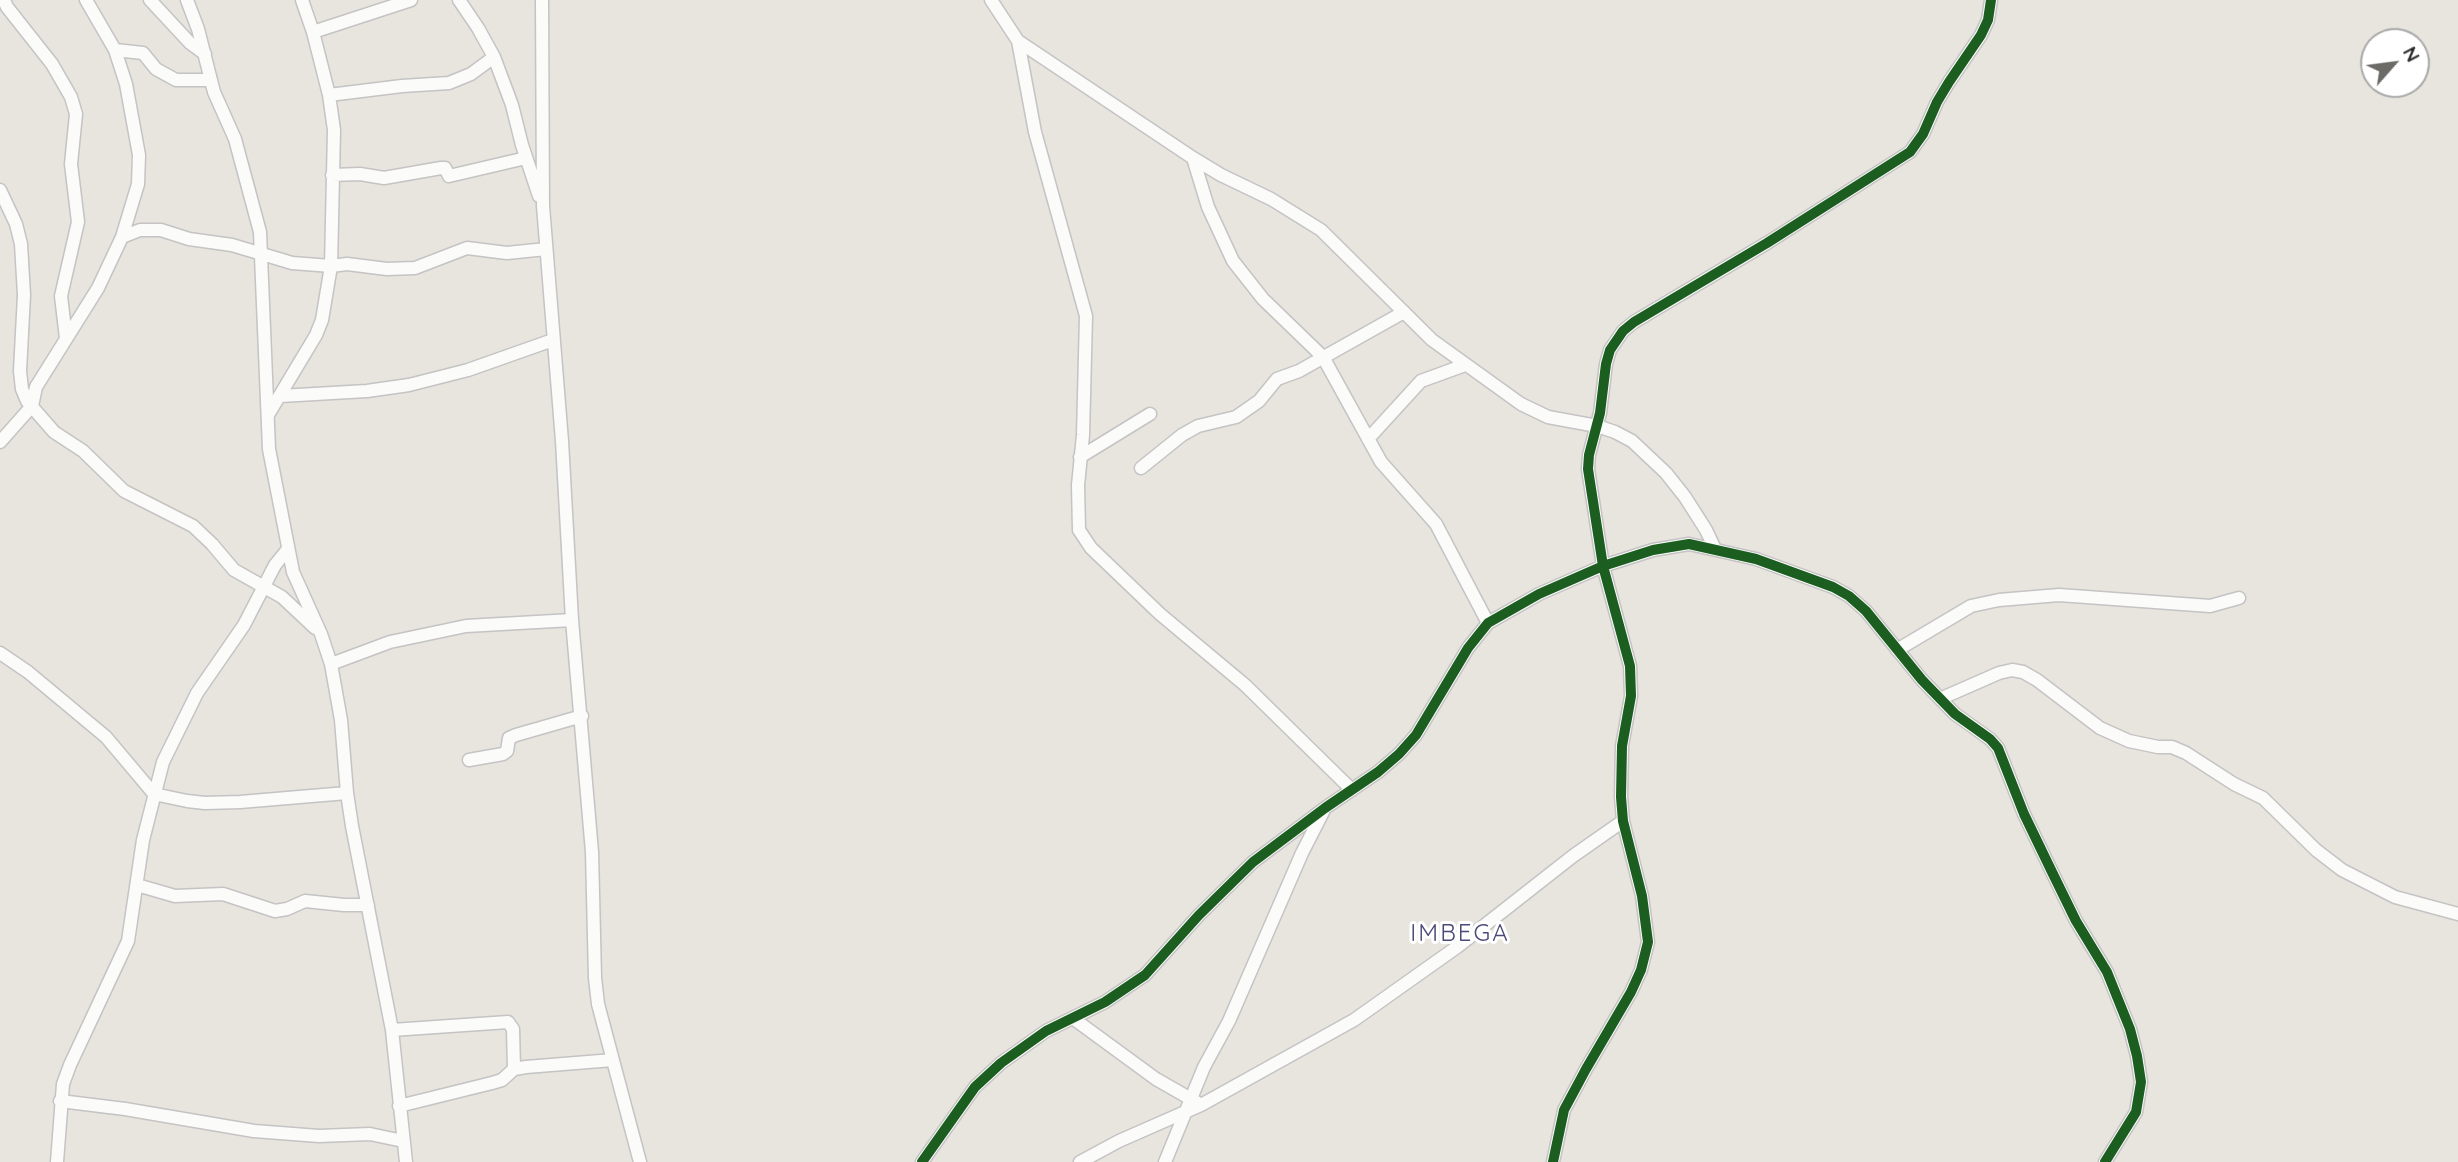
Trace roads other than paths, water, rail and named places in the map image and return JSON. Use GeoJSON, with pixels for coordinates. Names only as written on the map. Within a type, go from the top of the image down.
{"type":"FeatureCollection","features":[{"type":"Feature","properties":{"kind":"street"},"geometry":{"type":"LineString","coordinates":[[4,0],[52,64],[67,90],[76,114],[71,164],[78,222],[61,296],[66,338]]}},
{"type":"Feature","properties":{"kind":"street"},"geometry":{"type":"LineString","coordinates":[[0,442],[31,407],[34,391],[98,288],[121,237],[138,184],[139,155],[127,84],[115,50],[86,0]]}},
{"type":"Feature","properties":{"kind":"street"},"geometry":{"type":"LineString","coordinates":[[150,0],[190,43],[205,54]]}},
{"type":"Feature","properties":{"kind":"street"},"geometry":{"type":"LineString","coordinates":[[187,0],[214,92],[235,139],[254,206],[262,255],[269,449],[288,549],[298,583],[331,664],[341,720],[347,793],[392,1030],[406,1162]]}},
{"type":"Feature","properties":{"kind":"street"},"geometry":{"type":"LineString","coordinates":[[267,416],[316,335],[322,320],[331,266],[334,130],[313,32],[302,0]]}},
{"type":"Feature","properties":{"kind":"street"},"geometry":{"type":"LineString","coordinates":[[313,32],[411,0]]}},
{"type":"Feature","properties":{"kind":"street"},"geometry":{"type":"LineString","coordinates":[[459,0],[494,57],[512,104],[542,206]]}},
{"type":"Feature","properties":{"kind":"street"},"geometry":{"type":"LineString","coordinates":[[542,0],[542,206],[562,442],[572,620],[593,852],[595,978],[598,1004],[640,1162]]}},
{"type":"Feature","properties":{"kind":"street"},"geometry":{"type":"LineString","coordinates":[[991,0],[1018,41],[1035,132],[1087,323],[1083,435],[1078,485],[1079,530],[1091,548],[1160,614],[1245,685],[1352,790]]}},
{"type":"Feature","properties":{"kind":"street"},"geometry":{"type":"LineString","coordinates":[[1553,1162],[1564,1111],[1631,992],[1645,958],[1648,942],[1623,821],[1622,746],[1631,681],[1603,566],[1588,469],[1610,350],[1623,331],[1634,322],[1767,243],[1910,152],[1923,134],[1949,82],[1982,35],[1991,0]]}},
{"type":"Feature","properties":{"kind":"street"},"geometry":{"type":"LineString","coordinates":[[1018,41],[1193,158],[1271,199],[1321,230],[1432,340],[1499,389],[1535,412],[1597,426],[1632,441],[1666,473],[1698,515],[1715,549]]}},
{"type":"Feature","properties":{"kind":"street"},"geometry":{"type":"LineString","coordinates":[[115,50],[143,53],[156,69],[176,80],[211,79]]}},
{"type":"Feature","properties":{"kind":"street"},"geometry":{"type":"LineString","coordinates":[[328,95],[449,83],[471,74],[494,57]]}},
{"type":"Feature","properties":{"kind":"street"},"geometry":{"type":"LineString","coordinates":[[332,174],[360,174],[384,178],[442,167],[449,176],[526,158]]}},
{"type":"Feature","properties":{"kind":"street"},"geometry":{"type":"LineString","coordinates":[[1193,158],[1208,207],[1233,261],[1263,299],[1323,357],[1381,462],[1436,524],[1488,623]]}},
{"type":"Feature","properties":{"kind":"street"},"geometry":{"type":"LineString","coordinates":[[0,190],[16,224],[21,244],[24,295],[20,371],[23,393],[31,407],[54,432],[83,452],[124,491],[193,527],[234,570],[282,597],[321,634]]}},
{"type":"Feature","properties":{"kind":"street"},"geometry":{"type":"LineString","coordinates":[[121,237],[140,230],[161,230],[199,242],[232,246],[292,262],[331,266],[348,264],[400,270],[425,265],[467,248],[507,253],[546,249]]}},
{"type":"Feature","properties":{"kind":"street"},"geometry":{"type":"LineString","coordinates":[[1141,468],[1182,435],[1198,426],[1236,417],[1259,401],[1277,379],[1299,371],[1404,312]]}},
{"type":"Feature","properties":{"kind":"street"},"geometry":{"type":"LineString","coordinates":[[280,396],[367,391],[409,385],[468,370],[552,340]]}},
{"type":"Feature","properties":{"kind":"street"},"geometry":{"type":"LineString","coordinates":[[1368,439],[1421,380],[1465,365]]}},
{"type":"Feature","properties":{"kind":"street"},"geometry":{"type":"LineString","coordinates":[[1080,457],[1150,414]]}},
{"type":"Feature","properties":{"kind":"street"},"geometry":{"type":"LineString","coordinates":[[922,1162],[988,1074],[1046,1031],[1123,991],[1145,975],[1199,915],[1253,862],[1389,764],[1416,735],[1468,648],[1488,623],[1539,594],[1603,566],[1666,546],[1689,544],[1756,559],[1833,587],[1858,603],[1922,680],[1961,719],[1998,748],[2024,814],[2076,921],[2107,972],[2130,1029],[2137,1056],[2141,1082],[2136,1112],[2105,1162]]}},
{"type":"Feature","properties":{"kind":"street"},"geometry":{"type":"LineString","coordinates":[[57,1162],[60,1101],[66,1073],[128,941],[143,840],[163,762],[207,676],[244,625],[275,565],[288,549]]}},
{"type":"Feature","properties":{"kind":"street"},"geometry":{"type":"LineString","coordinates":[[1897,650],[1971,606],[1999,600],[2059,594],[2210,606],[2239,598]]}},
{"type":"Feature","properties":{"kind":"street"},"geometry":{"type":"LineString","coordinates":[[331,664],[390,642],[466,626],[572,620]]}},
{"type":"Feature","properties":{"kind":"street"},"geometry":{"type":"LineString","coordinates":[[0,653],[28,672],[106,737],[154,794],[187,802],[240,803],[347,793]]}},
{"type":"Feature","properties":{"kind":"street"},"geometry":{"type":"LineString","coordinates":[[1942,698],[1999,673],[2012,670],[2023,673],[2037,680],[2100,728],[2129,741],[2172,747],[2186,753],[2234,784],[2263,798],[2316,850],[2354,876],[2395,897],[2458,914]]}},
{"type":"Feature","properties":{"kind":"street"},"geometry":{"type":"LineString","coordinates":[[469,760],[503,754],[507,751],[509,738],[582,716]]}},
{"type":"Feature","properties":{"kind":"street"},"geometry":{"type":"LineString","coordinates":[[1165,1162],[1193,1105],[1204,1067],[1229,1021],[1302,853],[1325,808]]}},
{"type":"Feature","properties":{"kind":"street"},"geometry":{"type":"LineString","coordinates":[[1080,1162],[1361,1016],[1623,821]]}},
{"type":"Feature","properties":{"kind":"street"},"geometry":{"type":"LineString","coordinates":[[137,885],[175,896],[223,894],[275,911],[305,901],[368,905]]}},
{"type":"Feature","properties":{"kind":"street"},"geometry":{"type":"LineString","coordinates":[[1073,1019],[1193,1105]]}},
{"type":"Feature","properties":{"kind":"street"},"geometry":{"type":"LineString","coordinates":[[392,1030],[508,1022],[514,1033],[514,1069]]}},
{"type":"Feature","properties":{"kind":"street"},"geometry":{"type":"LineString","coordinates":[[399,1106],[502,1080],[514,1069],[613,1060]]}},
{"type":"Feature","properties":{"kind":"street"},"geometry":{"type":"LineString","coordinates":[[60,1101],[264,1132],[333,1136],[370,1134],[403,1141]]}},
{"type":"Feature","properties":{"kind":"district","name":"IMBEGA"},"geometry":{"type":"Point","coordinates":[1460,934]}}]}
